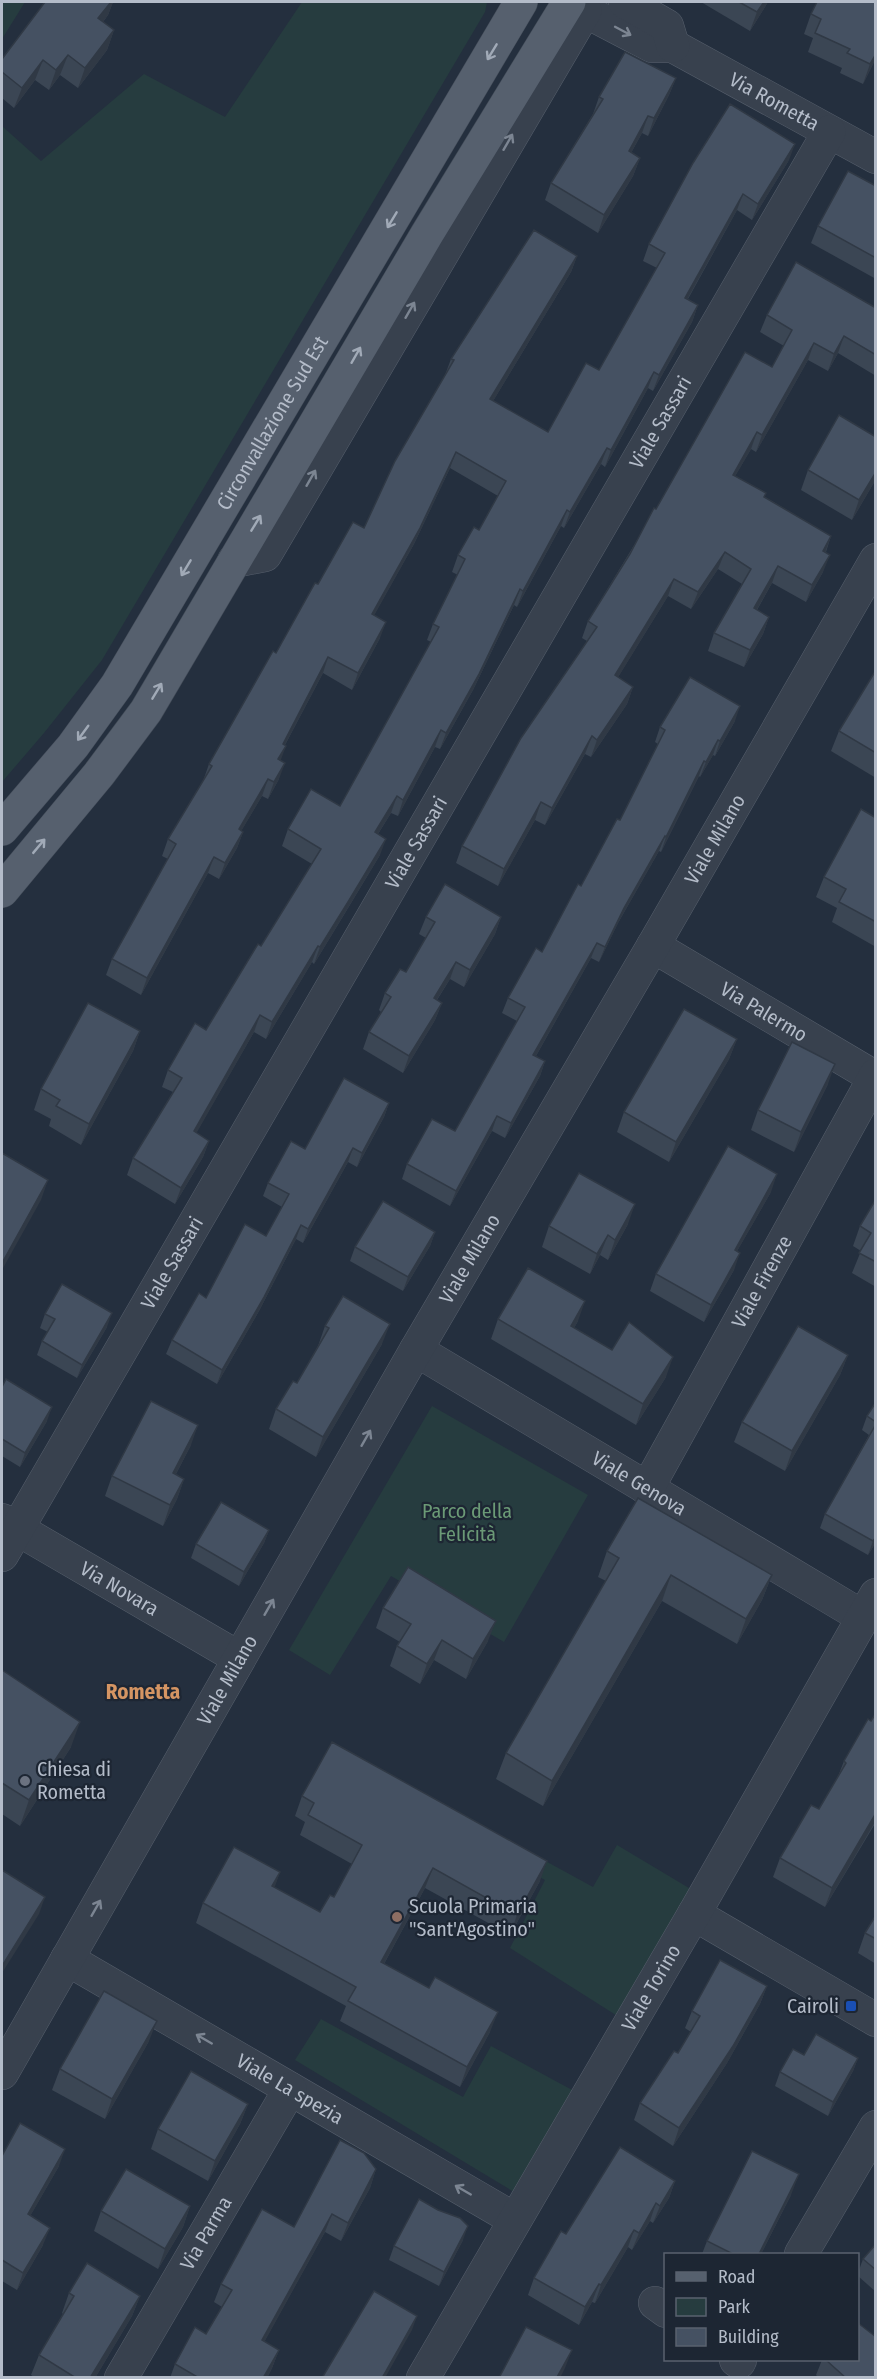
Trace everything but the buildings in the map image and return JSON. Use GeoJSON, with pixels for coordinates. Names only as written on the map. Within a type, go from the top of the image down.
{"type":"FeatureCollection","features":[{"type":"Feature","properties":{"kind":"main road","name":"Circonvallazione Sud Est"},"geometry":{"type":"LineString","coordinates":[[2,829],[74,746],[117,685],[522,2]]}},
{"type":"Feature","properties":{"kind":"main road","name":"Circonvallazione Sud Est"},"geometry":{"type":"LineString","coordinates":[[2,891],[99,774],[146,711],[427,234],[578,5]]}},
{"type":"Feature","properties":{"kind":"street"},"geometry":{"type":"LineString","coordinates":[[625,2],[667,26],[673,46]]}},
{"type":"Feature","properties":{"kind":"street","name":"Via Rometta"},"geometry":{"type":"LineString","coordinates":[[578,5],[652,46],[673,46],[874,154]]}},
{"type":"Feature","properties":{"kind":"street","name":"Viale Sassari"},"geometry":{"type":"LineString","coordinates":[[7,1534],[830,132]]}},
{"type":"Feature","properties":{"kind":"street","name":"Viale Milano"},"geometry":{"type":"LineString","coordinates":[[2,2073],[416,1350],[876,560]]}},
{"type":"Feature","properties":{"kind":"street","name":"Via Palermo"},"geometry":{"type":"LineString","coordinates":[[653,946],[875,1077]]}},
{"type":"Feature","properties":{"kind":"street","name":"Viale Firenze"},"geometry":{"type":"LineString","coordinates":[[647,1489],[875,1077]]}},
{"type":"Feature","properties":{"kind":"street","name":"Viale Genova"},"geometry":{"type":"LineString","coordinates":[[416,1350],[647,1489],[869,1606]]}},
{"type":"Feature","properties":{"kind":"street","name":"Via Novara"},"geometry":{"type":"LineString","coordinates":[[7,1534],[240,1658]]}},
{"type":"Feature","properties":{"kind":"street","name":"Viale Torino"},"geometry":{"type":"LineString","coordinates":[[423,2378],[694,1914],[869,1606]]}},
{"type":"Feature","properties":{"kind":"street"},"geometry":{"type":"LineString","coordinates":[[694,1914],[876,2020]]}},
{"type":"Feature","properties":{"kind":"street","name":"Viale La spezia"},"geometry":{"type":"LineString","coordinates":[[67,1959],[514,2219]]}},
{"type":"Feature","properties":{"kind":"street","name":"Via Parma"},"geometry":{"type":"LineString","coordinates":[[121,2378],[290,2089]]}},
{"type":"Feature","properties":{"kind":"street"},"geometry":{"type":"LineString","coordinates":[[802,2253],[876,2127]]}},
{"type":"Feature","properties":{"kind":"green space"},"geometry":{"type":"Polygon","coordinates":[[[2,2],[25,2],[2,39],[2,2]]]}},
{"type":"Feature","properties":{"kind":"green space"},"geometry":{"type":"Polygon","coordinates":[[[302,2],[487,2],[485,12],[102,660],[2,782],[2,126],[41,161],[144,74],[225,117],[302,2]]]}},
{"type":"Feature","properties":{"kind":"green space","name":"Parco della Felicità"},"geometry":{"type":"Polygon","coordinates":[[[432,1406],[588,1495],[504,1642],[391,1576],[330,1675],[289,1650],[432,1406]]]}},
{"type":"Feature","properties":{"kind":"green space"},"geometry":{"type":"Polygon","coordinates":[[[441,1804],[593,1887],[617,1845],[694,1891],[619,2017],[510,1948],[545,1880],[433,1819],[441,1804]]]}},
{"type":"Feature","properties":{"kind":"green space"},"geometry":{"type":"Polygon","coordinates":[[[321,2019],[463,2097],[491,2046],[574,2091],[514,2192],[295,2060],[321,2019]]]}},
{"type":"Feature","properties":{"kind":"place","name":"Chiesa di Rometta"},"geometry":{"type":"Point","coordinates":[25,1781]}},
{"type":"Feature","properties":{"kind":"place","name":"Scuola Primaria \"Sant'Agostino\""},"geometry":{"type":"Point","coordinates":[397,1917]}},
{"type":"Feature","properties":{"kind":"place","name":"Cairoli"},"geometry":{"type":"Point","coordinates":[851,2006]}},
{"type":"Feature","properties":{"kind":"district","name":"Rometta"},"geometry":{"type":"Point","coordinates":[143,1692]}}]}
